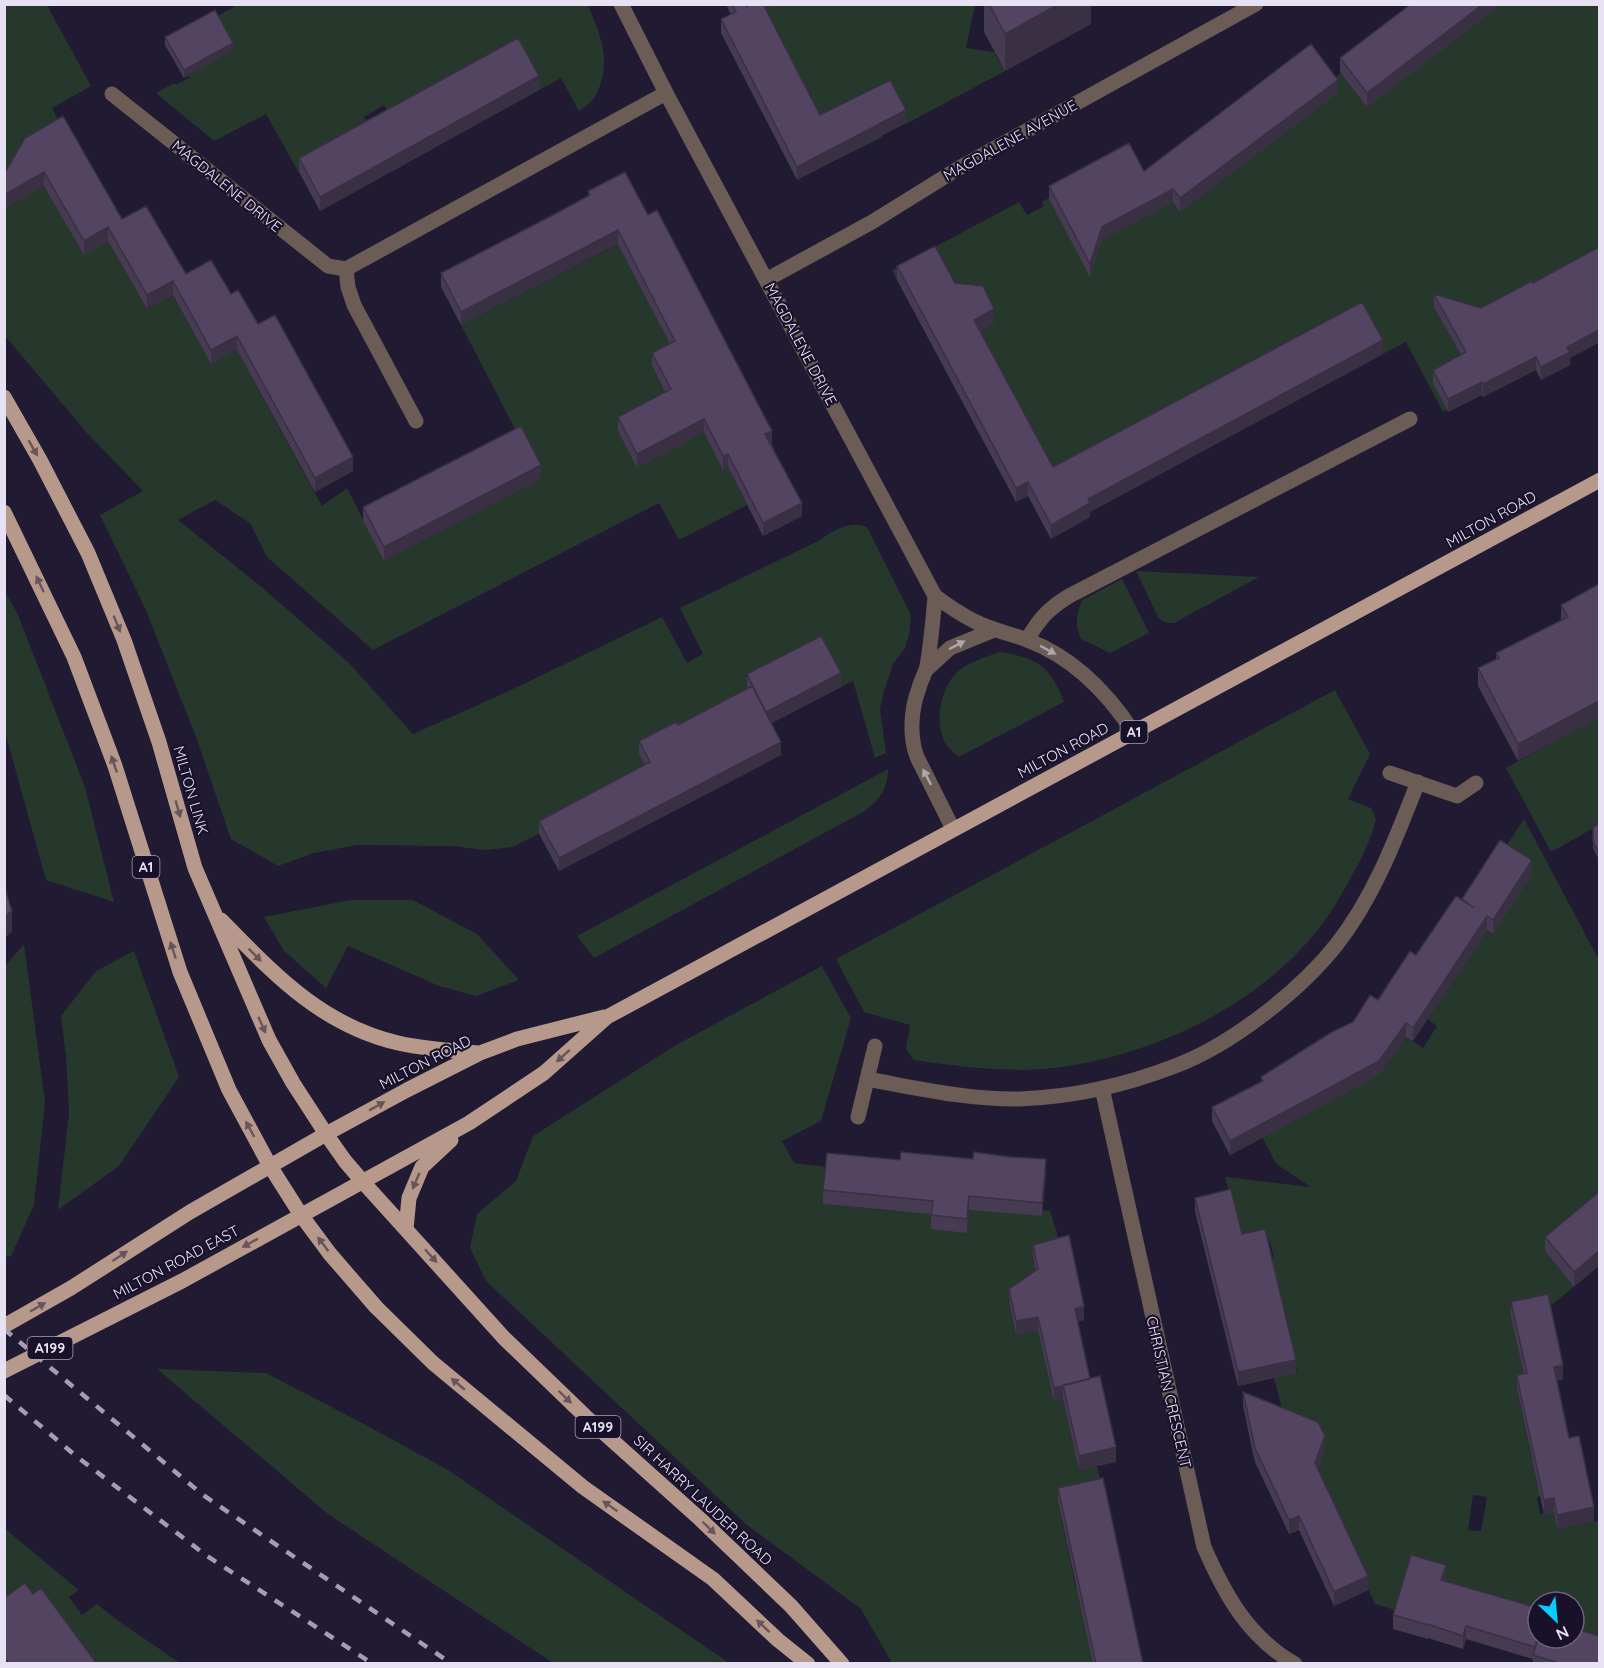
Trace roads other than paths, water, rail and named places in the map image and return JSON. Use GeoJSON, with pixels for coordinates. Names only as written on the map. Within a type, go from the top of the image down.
{"type":"FeatureCollection","features":[{"type":"Feature","properties":{"kind":"main road","name":"MILTON LINK"},"geometry":{"type":"LineString","coordinates":[[4,397],[40,460],[88,553],[123,640],[159,742],[195,868],[269,1040],[326,1134],[363,1182]]}},
{"type":"Feature","properties":{"kind":"main road","name":"MILTON ROAD"},"geometry":{"type":"LineString","coordinates":[[363,1182],[469,1124],[544,1073],[607,1017],[1599,480]]}},
{"type":"Feature","properties":{"kind":"main road","name":"A1"},"geometry":{"type":"LineString","coordinates":[[4,512],[74,657],[115,765],[180,972],[229,1090],[270,1166],[301,1215]]}},
{"type":"Feature","properties":{"kind":"main road","name":"A1"},"geometry":{"type":"LineString","coordinates":[[214,914],[267,967],[324,1013],[339,1022],[398,1043],[480,1053]]}},
{"type":"Feature","properties":{"kind":"main road","name":"MILTON ROAD"},"geometry":{"type":"LineString","coordinates":[[270,1166],[407,1090],[480,1053],[517,1039],[607,1017]]}},
{"type":"Feature","properties":{"kind":"main road"},"geometry":{"type":"LineString","coordinates":[[406,1229],[409,1198],[422,1167],[469,1124]]}},
{"type":"Feature","properties":{"kind":"main road","name":"MILTON ROAD EAST"},"geometry":{"type":"LineString","coordinates":[[4,1326],[270,1166]]}},
{"type":"Feature","properties":{"kind":"main road","name":"MILTON ROAD EAST"},"geometry":{"type":"LineString","coordinates":[[4,1371],[182,1281],[363,1182]]}},
{"type":"Feature","properties":{"kind":"main road","name":"SIR HARRY LAUDER ROAD"},"geometry":{"type":"LineString","coordinates":[[363,1182],[504,1338],[791,1606],[842,1664]]}},
{"type":"Feature","properties":{"kind":"main road"},"geometry":{"type":"LineString","coordinates":[[301,1215],[330,1254],[376,1307],[433,1363],[583,1487],[713,1579],[778,1640],[808,1664]]}},
{"type":"Feature","properties":{"kind":"street","name":"MAGDALENE DRIVE"},"geometry":{"type":"LineString","coordinates":[[621,4],[666,93],[934,596],[974,621],[1027,640],[1063,658],[1095,683],[1134,733]]}},
{"type":"Feature","properties":{"kind":"street","name":"MAGDALENE AVENUE"},"geometry":{"type":"LineString","coordinates":[[766,280],[872,222],[959,168],[1256,4]]}},
{"type":"Feature","properties":{"kind":"street"},"geometry":{"type":"LineString","coordinates":[[416,421],[354,305],[348,287],[346,269],[666,93]]}},
{"type":"Feature","properties":{"kind":"street","name":"MAGDALENE DRIVE"},"geometry":{"type":"LineString","coordinates":[[112,94],[328,266],[346,269]]}},
{"type":"Feature","properties":{"kind":"street"},"geometry":{"type":"LineString","coordinates":[[1027,640],[1044,615],[1069,596],[1410,419]]}},
{"type":"Feature","properties":{"kind":"street"},"geometry":{"type":"LineString","coordinates":[[934,596],[926,670],[914,705],[912,724],[914,750],[953,829]]}},
{"type":"Feature","properties":{"kind":"street"},"geometry":{"type":"LineString","coordinates":[[926,670],[950,648],[994,630]]}},
{"type":"Feature","properties":{"kind":"street"},"geometry":{"type":"LineString","coordinates":[[1390,773],[1457,796],[1476,783]]}},
{"type":"Feature","properties":{"kind":"street"},"geometry":{"type":"LineString","coordinates":[[867,1079],[950,1094],[1019,1099],[1048,1097],[1102,1088],[1176,1066],[1201,1053],[1244,1028],[1284,998],[1337,944],[1363,903],[1397,835],[1418,782]]}},
{"type":"Feature","properties":{"kind":"street"},"geometry":{"type":"LineString","coordinates":[[858,1117],[875,1046]]}},
{"type":"Feature","properties":{"kind":"street","name":"CHRISTIAN CRESCENT"},"geometry":{"type":"LineString","coordinates":[[1102,1088],[1204,1548],[1219,1581],[1239,1614],[1271,1647],[1295,1664]]}},
{"type":"Feature","properties":{"kind":"railway"},"geometry":{"type":"LineString","coordinates":[[4,1329],[203,1495],[452,1664]]}},
{"type":"Feature","properties":{"kind":"railway"},"geometry":{"type":"LineString","coordinates":[[4,1395],[76,1456],[207,1556],[373,1664]]}}]}
